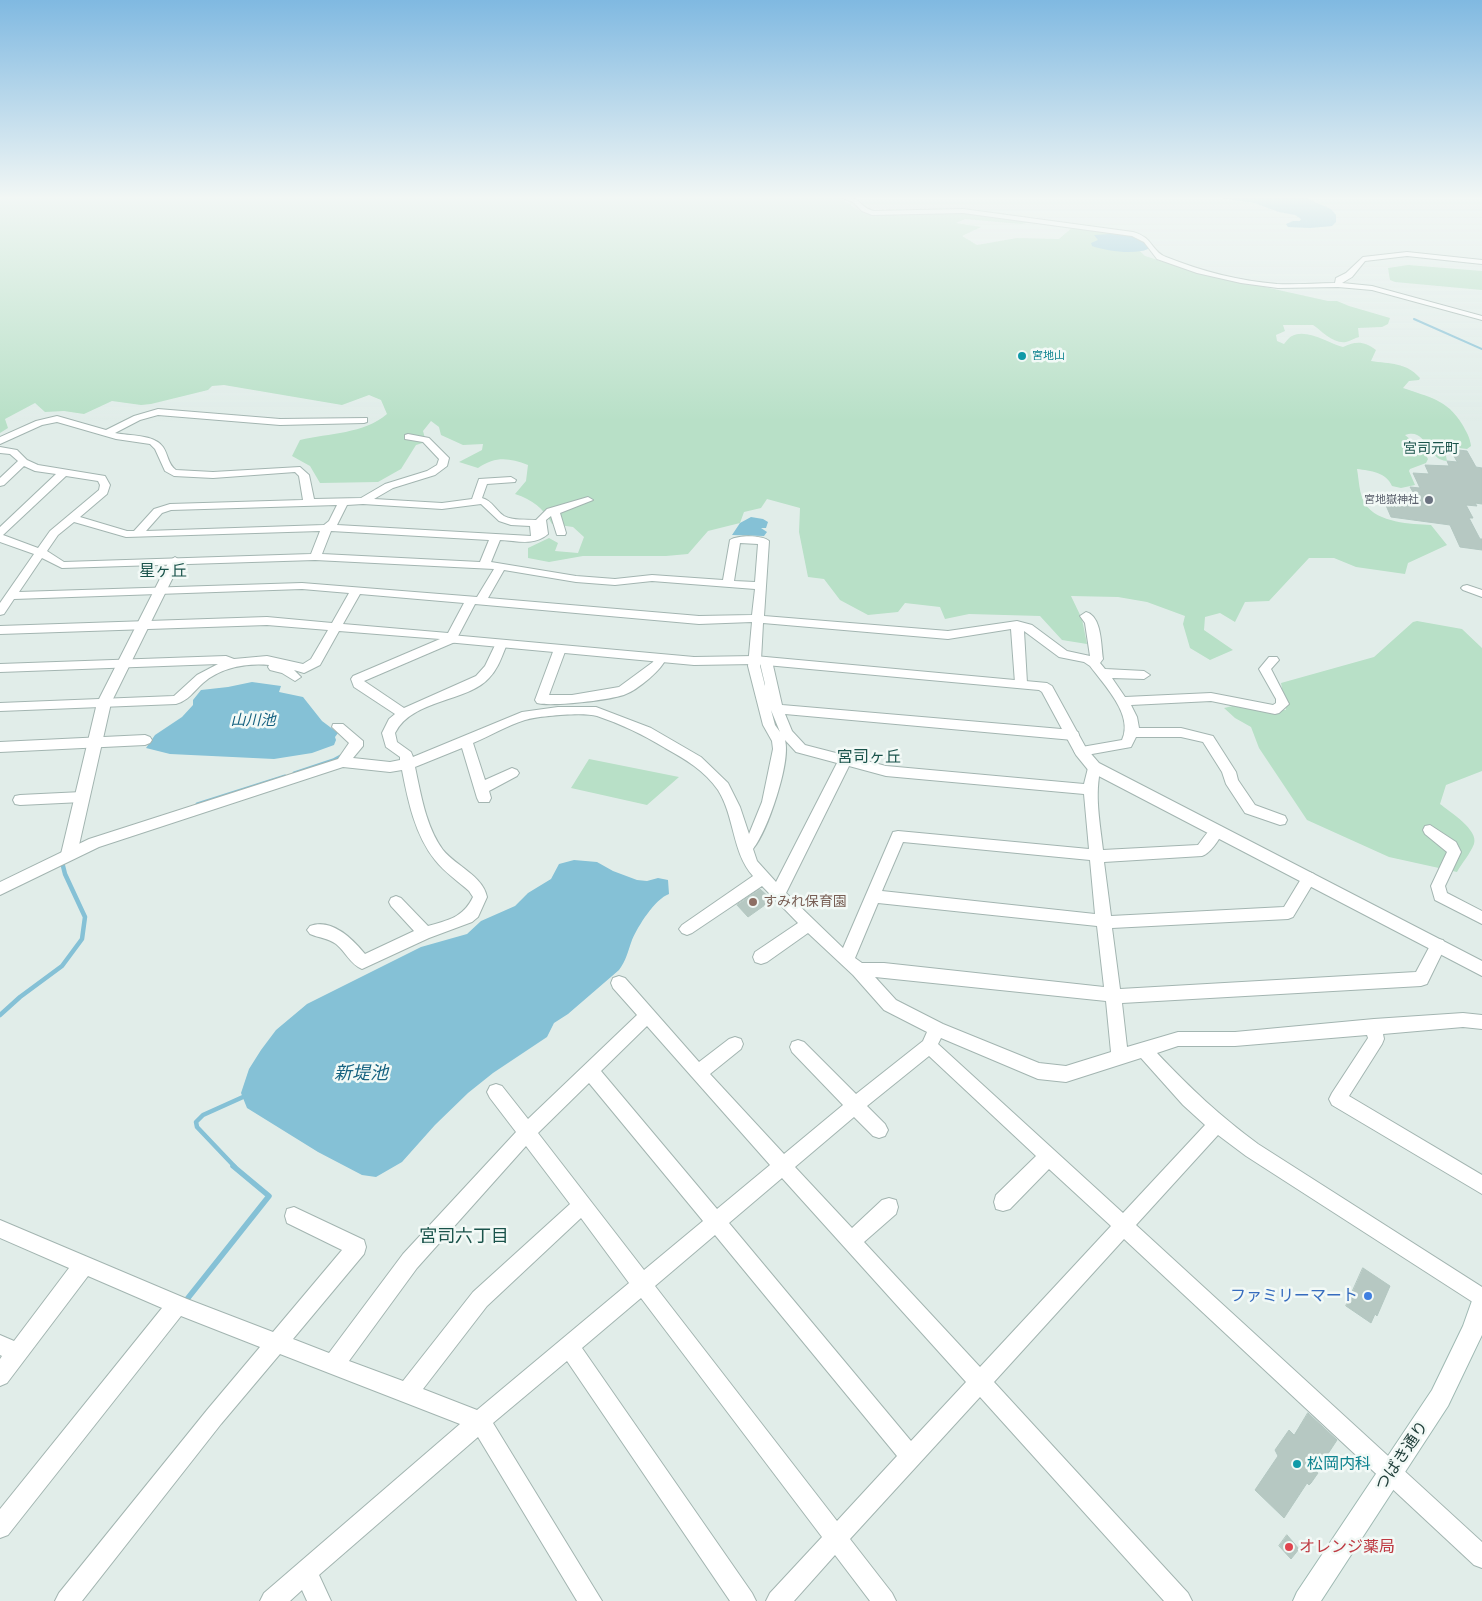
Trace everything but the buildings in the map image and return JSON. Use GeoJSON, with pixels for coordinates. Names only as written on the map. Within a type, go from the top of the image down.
{"type":"FeatureCollection","features":[{"type":"Feature","properties":{"kind":"street"},"geometry":{"type":"LineString","coordinates":[[1196,272],[1229,280],[1278,286],[1338,285],[1372,288],[1482,318]]}},
{"type":"Feature","properties":{"kind":"street"},"geometry":{"type":"LineString","coordinates":[[1338,285],[1339,280],[1352,272]]}},
{"type":"Feature","properties":{"kind":"street"},"geometry":{"type":"LineString","coordinates":[[107,433],[144,415],[158,412],[280,422],[364,420]]}},
{"type":"Feature","properties":{"kind":"street"},"geometry":{"type":"LineString","coordinates":[[0,441],[39,423],[57,418],[107,433],[153,442],[159,448],[168,469],[174,473],[213,475],[298,469],[304,475],[309,502]]}},
{"type":"Feature","properties":{"kind":"street"},"geometry":{"type":"LineString","coordinates":[[363,502],[389,486],[431,473],[442,466],[444,458],[426,440],[408,437]]}},
{"type":"Feature","properties":{"kind":"street"},"geometry":{"type":"LineString","coordinates":[[0,450],[19,454],[23,462],[35,468],[93,475],[101,478],[105,487],[103,492],[54,533],[0,611]]}},
{"type":"Feature","properties":{"kind":"street"},"geometry":{"type":"LineString","coordinates":[[0,483],[23,462]]}},
{"type":"Feature","properties":{"kind":"street"},"geometry":{"type":"LineString","coordinates":[[0,533],[64,472]]}},
{"type":"Feature","properties":{"kind":"street"},"geometry":{"type":"LineString","coordinates":[[476,501],[482,481],[511,480]]}},
{"type":"Feature","properties":{"kind":"street"},"geometry":{"type":"LineString","coordinates":[[72,518],[126,534],[327,528],[535,539],[543,536],[542,516],[551,511],[588,500]]}},
{"type":"Feature","properties":{"kind":"street"},"geometry":{"type":"LineString","coordinates":[[137,534],[158,512],[170,507],[309,502],[363,502],[442,506],[476,501],[486,502],[501,518],[510,522],[535,523],[537,537]]}},
{"type":"Feature","properties":{"kind":"street"},"geometry":{"type":"LineString","coordinates":[[315,557],[327,528],[334,523],[339,502]]}},
{"type":"Feature","properties":{"kind":"street"},"geometry":{"type":"LineString","coordinates":[[555,511],[561,533]]}},
{"type":"Feature","properties":{"kind":"street"},"geometry":{"type":"LineString","coordinates":[[484,565],[496,536]]}},
{"type":"Feature","properties":{"kind":"street"},"geometry":{"type":"LineString","coordinates":[[0,538],[40,552],[62,564],[315,557],[501,566],[576,579],[615,582],[652,578],[760,586]]}},
{"type":"Feature","properties":{"kind":"street"},"geometry":{"type":"LineString","coordinates":[[728,584],[734,542],[738,540],[764,541],[758,619],[761,660],[780,717],[794,745],[801,749],[844,762],[886,771],[1091,790]]}},
{"type":"Feature","properties":{"kind":"street"},"geometry":{"type":"LineString","coordinates":[[69,854],[93,743],[104,703],[175,561]]}},
{"type":"Feature","properties":{"kind":"street"},"geometry":{"type":"LineString","coordinates":[[403,713],[358,684],[357,679],[451,639],[475,601],[501,566]]}},
{"type":"Feature","properties":{"kind":"street"},"geometry":{"type":"LineString","coordinates":[[11,596],[289,586],[699,620],[758,619],[948,635],[1006,625],[1017,625],[1028,628],[1062,654],[1088,659],[1098,668],[1121,701],[1132,724],[1126,744],[1081,751]]}},
{"type":"Feature","properties":{"kind":"street"},"geometry":{"type":"LineString","coordinates":[[1467,588],[1482,594]]}},
{"type":"Feature","properties":{"kind":"street"},"geometry":{"type":"LineString","coordinates":[[0,707],[176,700],[183,697],[206,675],[233,664],[260,660],[280,661],[304,670],[316,662],[356,591]]}},
{"type":"Feature","properties":{"kind":"street"},"geometry":{"type":"LineString","coordinates":[[1086,616],[1091,622],[1098,668]]}},
{"type":"Feature","properties":{"kind":"street"},"geometry":{"type":"LineString","coordinates":[[0,630],[267,621],[444,636],[451,639],[694,661],[761,660],[1042,686],[1047,689],[1081,751],[1094,767],[1482,968]]}},
{"type":"Feature","properties":{"kind":"street"},"geometry":{"type":"LineString","coordinates":[[1017,625],[1021,683]]}},
{"type":"Feature","properties":{"kind":"street"},"geometry":{"type":"LineString","coordinates":[[315,930],[328,932],[341,938],[362,962],[425,933],[467,918],[473,913],[480,897],[473,886],[438,855],[418,806],[406,755],[391,745],[388,738],[392,723],[403,713],[477,682],[491,667],[501,644]]}},
{"type":"Feature","properties":{"kind":"street"},"geometry":{"type":"LineString","coordinates":[[560,649],[540,700],[582,698],[623,691],[658,664],[660,658]]}},
{"type":"Feature","properties":{"kind":"street"},"geometry":{"type":"LineString","coordinates":[[0,668],[226,660],[233,664]]}},
{"type":"Feature","properties":{"kind":"street"},"geometry":{"type":"LineString","coordinates":[[260,660],[266,666],[286,670],[295,677]]}},
{"type":"Feature","properties":{"kind":"street"},"geometry":{"type":"LineString","coordinates":[[745,849],[760,828],[766,813],[780,749],[779,741],[769,725],[754,666],[761,660]]}},
{"type":"Feature","properties":{"kind":"street"},"geometry":{"type":"LineString","coordinates":[[1121,701],[1211,697],[1275,710],[1283,704],[1282,699],[1265,669],[1273,660]]}},
{"type":"Feature","properties":{"kind":"street"},"geometry":{"type":"LineString","coordinates":[[1098,668],[1144,675]]}},
{"type":"Feature","properties":{"kind":"street"},"geometry":{"type":"LineString","coordinates":[[777,709],[1073,736]]}},
{"type":"Feature","properties":{"kind":"street"},"geometry":{"type":"LineString","coordinates":[[0,889],[69,854],[152,824],[343,762],[390,767],[408,764],[433,756],[522,716],[536,713],[596,711],[646,731],[696,760],[711,773],[723,787],[733,807],[751,864],[762,878],[852,965],[890,1005],[937,1029],[1038,1071],[1066,1074],[1178,1039],[1235,1039],[1374,1026],[1463,1020],[1482,1022]]}},
{"type":"Feature","properties":{"kind":"street"},"geometry":{"type":"LineString","coordinates":[[338,727],[356,741],[356,746],[343,762]]}},
{"type":"Feature","properties":{"kind":"street"},"geometry":{"type":"LineString","coordinates":[[1131,732],[1185,734],[1202,736],[1208,739],[1229,772],[1231,781],[1250,809],[1280,820]]}},
{"type":"Feature","properties":{"kind":"street"},"geometry":{"type":"LineString","coordinates":[[0,747],[145,740]]}},
{"type":"Feature","properties":{"kind":"street"},"geometry":{"type":"LineString","coordinates":[[466,741],[483,793],[512,773]]}},
{"type":"Feature","properties":{"kind":"street"},"geometry":{"type":"LineString","coordinates":[[778,894],[844,762]]}},
{"type":"Feature","properties":{"kind":"street"},"geometry":{"type":"LineString","coordinates":[[1094,767],[1091,775],[1091,790],[1096,855],[1120,1056]]}},
{"type":"Feature","properties":{"kind":"street"},"geometry":{"type":"LineString","coordinates":[[20,800],[82,797]]}},
{"type":"Feature","properties":{"kind":"street"},"geometry":{"type":"LineString","coordinates":[[1430,830],[1451,846],[1454,852],[1438,886],[1440,896],[1482,918]]}},
{"type":"Feature","properties":{"kind":"street"},"geometry":{"type":"LineString","coordinates":[[852,965],[872,896],[898,836],[1096,855],[1202,850],[1217,831]]}},
{"type":"Feature","properties":{"kind":"street"},"geometry":{"type":"LineString","coordinates":[[687,929],[762,878]]}},
{"type":"Feature","properties":{"kind":"street"},"geometry":{"type":"LineString","coordinates":[[872,896],[1104,922],[1288,914],[1309,878]]}},
{"type":"Feature","properties":{"kind":"street"},"geometry":{"type":"LineString","coordinates":[[396,902],[425,933]]}},
{"type":"Feature","properties":{"kind":"street"},"geometry":{"type":"LineString","coordinates":[[760,957],[809,924]]}},
{"type":"Feature","properties":{"kind":"street"},"geometry":{"type":"LineString","coordinates":[[852,965],[1134,996],[1421,979],[1438,946]]}},
{"type":"Feature","properties":{"kind":"street"},"geometry":{"type":"LineString","coordinates":[[619,983],[782,1166],[852,1240],[1180,1601]]}},
{"type":"Feature","properties":{"kind":"street"},"geometry":{"type":"LineString","coordinates":[[334,1365],[410,1261],[528,1131],[647,1015]]}},
{"type":"Feature","properties":{"kind":"street"},"geometry":{"type":"LineString","coordinates":[[1374,1026],[1376,1038],[1338,1099],[1482,1185]]}},
{"type":"Feature","properties":{"kind":"street"},"geometry":{"type":"LineString","coordinates":[[272,1601],[480,1421],[855,1105],[929,1046],[937,1029]]}},
{"type":"Feature","properties":{"kind":"street"},"geometry":{"type":"LineString","coordinates":[[698,1073],[735,1044]]}},
{"type":"Feature","properties":{"kind":"street"},"geometry":{"type":"LineString","coordinates":[[929,1046],[1482,1557]]}},
{"type":"Feature","properties":{"kind":"street"},"geometry":{"type":"LineString","coordinates":[[798,1047],[879,1130]]}},
{"type":"Feature","properties":{"kind":"street"},"geometry":{"type":"LineString","coordinates":[[1143,1049],[1189,1099],[1217,1124],[1252,1150],[1482,1298]]}},
{"type":"Feature","properties":{"kind":"street"},"geometry":{"type":"LineString","coordinates":[[590,1071],[910,1456]]}},
{"type":"Feature","properties":{"kind":"street"},"geometry":{"type":"LineString","coordinates":[[496,1092],[528,1131],[884,1601]]}},
{"type":"Feature","properties":{"kind":"street"},"geometry":{"type":"LineString","coordinates":[[778,1601],[1217,1124]]}},
{"type":"Feature","properties":{"kind":"street"},"geometry":{"type":"LineString","coordinates":[[1003,1202],[1048,1157]]}},
{"type":"Feature","properties":{"kind":"street"},"geometry":{"type":"LineString","coordinates":[[407,1392],[480,1299],[583,1204]]}},
{"type":"Feature","properties":{"kind":"street"},"geometry":{"type":"LineString","coordinates":[[852,1240],[889,1207]]}},
{"type":"Feature","properties":{"kind":"street"},"geometry":{"type":"LineString","coordinates":[[68,1601],[274,1344],[357,1247],[294,1216]]}},
{"type":"Feature","properties":{"kind":"street"},"geometry":{"type":"LineString","coordinates":[[0,1229],[181,1307],[480,1421],[590,1601]]}},
{"type":"Feature","properties":{"kind":"street"},"geometry":{"type":"LineString","coordinates":[[0,1376],[9,1349],[84,1265]]}},
{"type":"Feature","properties":{"kind":"street","name":"つばき通り"},"geometry":{"type":"LineString","coordinates":[[1306,1601],[1440,1398],[1474,1330],[1482,1303]]}},
{"type":"Feature","properties":{"kind":"street"},"geometry":{"type":"LineString","coordinates":[[0,1527],[181,1307]]}},
{"type":"Feature","properties":{"kind":"street"},"geometry":{"type":"LineString","coordinates":[[569,1346],[744,1601]]}},
{"type":"Feature","properties":{"kind":"street"},"geometry":{"type":"LineString","coordinates":[[306,1572],[319,1601]]}},
{"type":"Feature","properties":{"kind":"green space"},"geometry":{"type":"Polygon","coordinates":[[[0,272],[1196,272],[1328,301],[1337,301],[1390,318],[1388,324],[1382,327],[1358,328],[1359,337],[1346,342],[1332,339],[1313,325],[1283,325],[1285,331],[1276,335],[1277,341],[1284,344],[1291,337],[1304,334],[1318,337],[1343,347],[1360,343],[1372,347],[1376,350],[1371,361],[1403,366],[1420,378],[1419,380],[1409,381],[1403,388],[1436,400],[1450,409],[1465,429],[1471,446],[1467,449],[1444,446],[1447,461],[1435,455],[1423,439],[1413,434],[1405,435],[1423,450],[1428,459],[1426,463],[1409,471],[1415,485],[1401,488],[1392,486],[1386,478],[1378,473],[1357,469],[1362,496],[1365,504],[1371,510],[1386,519],[1431,525],[1447,545],[1408,563],[1405,574],[1356,567],[1334,558],[1309,558],[1269,601],[1245,602],[1235,622],[1220,613],[1205,617],[1204,630],[1233,650],[1210,660],[1190,648],[1183,624],[1185,616],[1147,602],[1118,597],[1071,596],[1082,619],[1087,644],[1062,640],[1040,616],[969,614],[945,619],[940,607],[905,603],[898,612],[868,615],[840,600],[824,579],[808,577],[799,532],[800,508],[767,499],[761,508],[744,512],[740,523],[708,531],[688,554],[666,556],[583,556],[549,562],[528,558],[528,548],[549,538],[558,543],[555,551],[578,553],[584,537],[573,527],[552,524],[537,505],[515,494],[526,481],[528,465],[503,459],[491,461],[478,468],[459,462],[482,450],[483,444],[463,445],[441,435],[439,427],[431,421],[423,431],[426,442],[416,445],[401,469],[378,482],[320,483],[310,466],[292,456],[300,440],[368,426],[387,414],[381,400],[369,395],[342,405],[224,385],[212,386],[208,390],[151,404],[141,405],[112,401],[84,414],[64,411],[45,412],[35,403],[5,419],[8,428],[0,433],[0,272]]]}},
{"type":"Feature","properties":{"kind":"green space"},"geometry":{"type":"Polygon","coordinates":[[[1389,272],[1482,272],[1482,290],[1395,282],[1390,280],[1389,272]]]}},
{"type":"Feature","properties":{"kind":"green space"},"geometry":{"type":"Polygon","coordinates":[[[1417,621],[1462,629],[1482,648],[1482,771],[1446,785],[1440,804],[1468,827],[1474,839],[1472,848],[1457,872],[1389,857],[1307,820],[1259,748],[1251,727],[1235,718],[1224,708],[1241,704],[1267,710],[1286,710],[1281,683],[1374,657],[1413,622],[1417,621]]]}},
{"type":"Feature","properties":{"kind":"green space"},"geometry":{"type":"Polygon","coordinates":[[[589,759],[679,777],[647,805],[571,788],[589,759]]]}},
{"type":"Feature","properties":{"kind":"water"},"geometry":{"type":"Polygon","coordinates":[[[751,517],[768,522],[766,528],[761,528],[767,532],[764,536],[732,535],[740,523],[751,517]]]}},
{"type":"Feature","properties":{"kind":"water","name":"山川池"},"geometry":{"type":"Polygon","coordinates":[[[252,682],[281,686],[279,692],[303,697],[322,721],[338,733],[335,737],[334,745],[312,753],[274,759],[170,754],[146,748],[155,735],[182,717],[193,705],[193,700],[201,690],[252,682]]]}},
{"type":"Feature","properties":{"kind":"water","name":"新堤池"},"geometry":{"type":"Polygon","coordinates":[[[574,860],[597,862],[613,871],[637,880],[647,881],[658,878],[668,880],[669,894],[658,901],[643,921],[632,940],[619,970],[568,1014],[554,1023],[547,1037],[493,1073],[468,1093],[435,1125],[402,1162],[376,1177],[362,1175],[318,1152],[247,1108],[241,1093],[249,1069],[276,1030],[307,1004],[421,947],[467,934],[481,921],[515,906],[528,893],[551,879],[559,864],[574,860]]]}},
{"type":"Feature","properties":{"kind":"waterway"},"geometry":{"type":"LineString","coordinates":[[1414,319],[1482,349]]}},
{"type":"Feature","properties":{"kind":"waterway"},"geometry":{"type":"LineString","coordinates":[[294,773],[333,760],[344,754]]}},
{"type":"Feature","properties":{"kind":"waterway"},"geometry":{"type":"LineString","coordinates":[[197,804],[285,776]]}},
{"type":"Feature","properties":{"kind":"waterway"},"geometry":{"type":"LineString","coordinates":[[0,1015],[20,997],[62,966],[82,939],[85,917],[65,874],[62,862]]}},
{"type":"Feature","properties":{"kind":"waterway"},"geometry":{"type":"LineString","coordinates":[[235,1167],[197,1127],[196,1122],[203,1115],[243,1097]]}},
{"type":"Feature","properties":{"kind":"waterway"},"geometry":{"type":"LineString","coordinates":[[184,1303],[269,1196],[233,1166]]}},
{"type":"Feature","properties":{"kind":"place","name":"宮地山"},"geometry":{"type":"Point","coordinates":[1022,356]}},
{"type":"Feature","properties":{"kind":"place","name":"宮地嶽神社"},"geometry":{"type":"Point","coordinates":[1429,500]}},
{"type":"Feature","properties":{"kind":"place","name":"すみれ保育園"},"geometry":{"type":"Point","coordinates":[753,902]}},
{"type":"Feature","properties":{"kind":"place","name":"ファミリーマート"},"geometry":{"type":"Point","coordinates":[1368,1296]}},
{"type":"Feature","properties":{"kind":"place","name":"松岡内科"},"geometry":{"type":"Point","coordinates":[1297,1464]}},
{"type":"Feature","properties":{"kind":"place","name":"オレンジ薬局"},"geometry":{"type":"Point","coordinates":[1289,1547]}},
{"type":"Feature","properties":{"kind":"district","name":"宮司元町"},"geometry":{"type":"Point","coordinates":[1431,449]}},
{"type":"Feature","properties":{"kind":"district","name":"星ヶ丘"},"geometry":{"type":"Point","coordinates":[163,571]}},
{"type":"Feature","properties":{"kind":"district","name":"宮司ヶ丘"},"geometry":{"type":"Point","coordinates":[869,757]}},
{"type":"Feature","properties":{"kind":"district","name":"宮司六丁目"},"geometry":{"type":"Point","coordinates":[464,1237]}}]}
